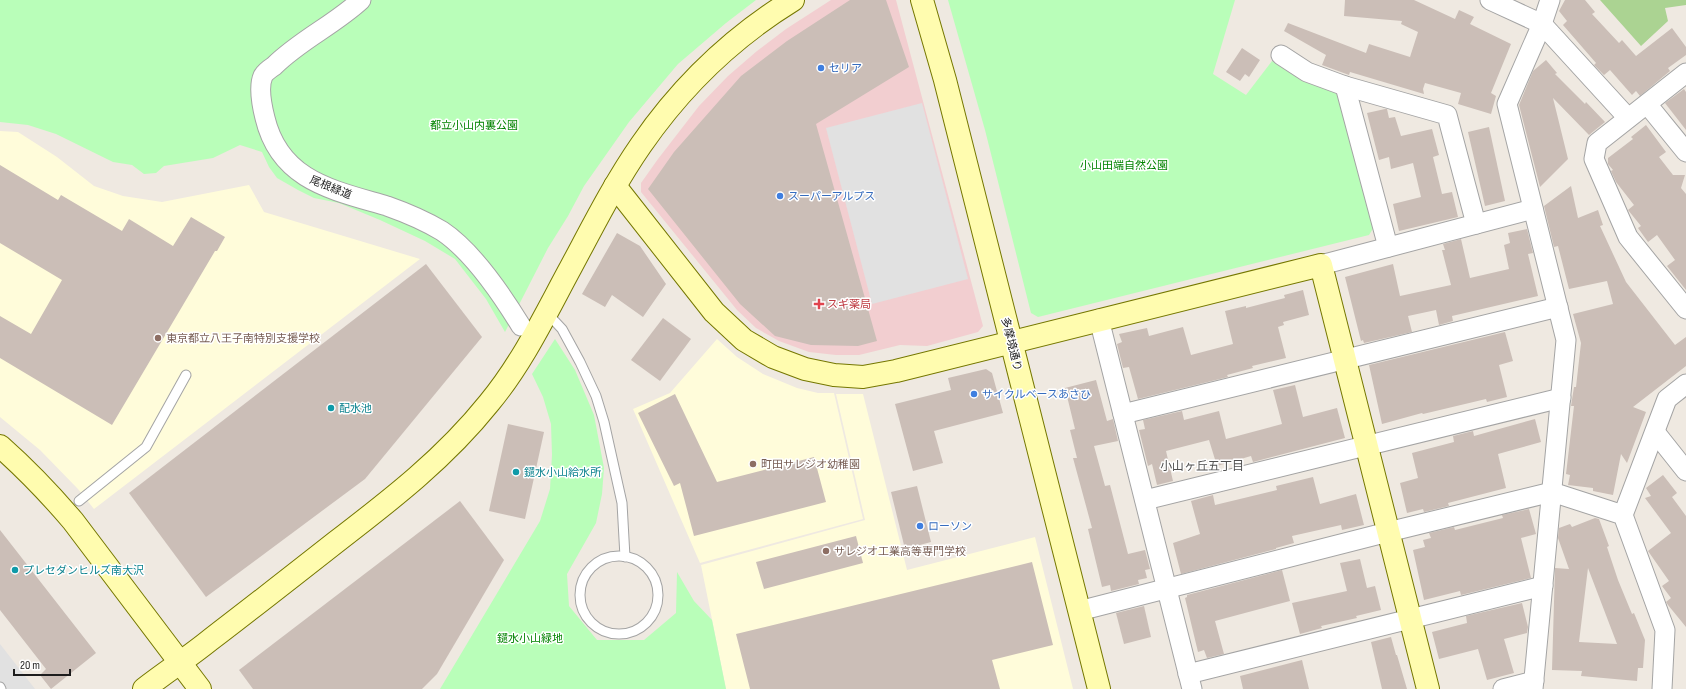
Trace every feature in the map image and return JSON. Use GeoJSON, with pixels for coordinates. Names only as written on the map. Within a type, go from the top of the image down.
{"type":"FeatureCollection","features":[{"type":"Feature","properties":{"kind":"street","name":"尾根緑道"},"geometry":{"type":"LineString","coordinates":[[360,0],[347,13],[282,57],[263,76],[260,99],[273,144],[285,160],[305,177],[330,188],[388,207],[442,232],[460,246],[475,263],[521,326]]}},
{"type":"Feature","properties":{"kind":"street"},"geometry":{"type":"LineString","coordinates":[[144,689],[180,663],[408,487],[454,443],[490,402],[520,360],[615,186],[640,146],[687,87],[708,66],[743,35],[793,0]]}},
{"type":"Feature","properties":{"kind":"street","name":"多摩境通り"},"geometry":{"type":"LineString","coordinates":[[922,0],[945,80],[1099,689]]}},
{"type":"Feature","properties":{"kind":"street"},"geometry":{"type":"LineString","coordinates":[[1490,0],[1542,24],[1628,118]]}},
{"type":"Feature","properties":{"kind":"street"},"geometry":{"type":"LineString","coordinates":[[1503,689],[1534,685],[1566,340],[1507,104],[1542,24],[1550,0]]}},
{"type":"Feature","properties":{"kind":"street"},"geometry":{"type":"LineString","coordinates":[[1281,55],[1307,72],[1345,86],[1447,115],[1476,224]]}},
{"type":"Feature","properties":{"kind":"street"},"geometry":{"type":"LineString","coordinates":[[1686,73],[1597,143],[1594,159],[1628,237],[1686,309]]}},
{"type":"Feature","properties":{"kind":"street"},"geometry":{"type":"LineString","coordinates":[[1345,86],[1388,247]]}},
{"type":"Feature","properties":{"kind":"street"},"geometry":{"type":"LineString","coordinates":[[1647,104],[1686,152]]}},
{"type":"Feature","properties":{"kind":"street"},"geometry":{"type":"LineString","coordinates":[[615,186],[714,312],[727,326],[753,346],[789,364],[834,375],[864,377],[896,372],[1011,341],[1321,265],[1533,209]]}},
{"type":"Feature","properties":{"kind":"street"},"geometry":{"type":"LineString","coordinates":[[1321,265],[1428,689]]}},
{"type":"Feature","properties":{"kind":"street"},"geometry":{"type":"LineString","coordinates":[[1123,414],[1558,307]]}},
{"type":"Feature","properties":{"kind":"street"},"geometry":{"type":"LineString","coordinates":[[1100,319],[1190,682],[1410,619],[1543,586]]}},
{"type":"Feature","properties":{"kind":"street"},"geometry":{"type":"LineString","coordinates":[[1662,689],[1665,630],[1623,515],[1667,399],[1686,384]]}},
{"type":"Feature","properties":{"kind":"street"},"geometry":{"type":"LineString","coordinates":[[1145,500],[1561,398]]}},
{"type":"Feature","properties":{"kind":"street"},"geometry":{"type":"LineString","coordinates":[[1655,432],[1686,471]]}},
{"type":"Feature","properties":{"kind":"street"},"geometry":{"type":"LineString","coordinates":[[0,446],[26,469],[68,516],[200,689]]}},
{"type":"Feature","properties":{"kind":"street"},"geometry":{"type":"LineString","coordinates":[[1079,610],[1552,492],[1623,515]]}},
{"type":"Feature","properties":{"kind":"lane"},"geometry":{"type":"LineString","coordinates":[[546,312],[562,329],[596,396],[604,422],[622,503],[625,557]]}},
{"type":"Feature","properties":{"kind":"lane"},"geometry":{"type":"LineString","coordinates":[[79,501],[146,447],[186,375]]}},
{"type":"Feature","properties":{"kind":"lane"},"geometry":{"type":"LineString","coordinates":[[611,557],[625,557],[638,561],[649,570],[656,582],[658,595],[656,608],[650,619],[640,628],[627,633],[613,634],[598,628],[588,619],[582,607],[580,594],[583,580],[589,571],[599,562],[611,557]]}},
{"type":"Feature","properties":{"kind":"shaded area"},"geometry":{"type":"Polygon","coordinates":[[[831,0],[896,0],[983,326],[978,332],[927,346],[900,345],[859,355],[836,355],[809,352],[779,341],[756,328],[737,310],[641,192],[641,183],[658,159],[699,106],[728,76],[786,29],[831,0]]]}},
{"type":"Feature","properties":{"kind":"shaded area"},"geometry":{"type":"Polygon","coordinates":[[[922,103],[968,279],[872,304],[826,128],[922,103]]]}},
{"type":"Feature","properties":{"kind":"shaded area","name":"東京都立八王子南特別支援学校"},"geometry":{"type":"Polygon","coordinates":[[[0,131],[18,132],[57,157],[94,186],[123,196],[162,202],[249,185],[264,212],[420,259],[94,509],[78,489],[40,450],[0,417],[0,131]]]}},
{"type":"Feature","properties":{"kind":"shaded area","name":"町田サレジオ幼稚園"},"geometry":{"type":"Polygon","coordinates":[[[717,339],[737,357],[763,374],[797,388],[818,393],[834,393],[863,519],[700,563],[633,409],[670,393],[717,339]]]}},
{"type":"Feature","properties":{"kind":"shaded area","name":"サレジオ工業高等専門学校"},"geometry":{"type":"Polygon","coordinates":[[[836,394],[863,394],[907,570],[1035,537],[1073,689],[726,689],[701,565],[865,520],[836,394]]]}},
{"type":"Feature","properties":{"kind":"shaded area"},"geometry":{"type":"Polygon","coordinates":[[[0,644],[35,689],[0,689],[0,644]]]}},
{"type":"Feature","properties":{"kind":"green space","name":"都立小山内裏公園"},"geometry":{"type":"Polygon","coordinates":[[[0,0],[756,0],[726,23],[678,64],[629,122],[584,186],[568,216],[548,248],[505,332],[486,299],[455,259],[425,241],[380,220],[339,203],[314,198],[298,190],[277,178],[269,167],[262,152],[240,145],[213,158],[164,166],[156,173],[144,174],[132,165],[113,162],[56,134],[28,125],[0,122],[0,0]]]}},
{"type":"Feature","properties":{"kind":"green space","name":"小山田端自然公園"},"geometry":{"type":"Polygon","coordinates":[[[948,0],[1235,0],[1213,74],[1246,95],[1272,61],[1302,81],[1335,92],[1341,101],[1374,227],[1369,235],[1038,317],[1031,313],[985,130],[948,0]]]}},
{"type":"Feature","properties":{"kind":"green space"},"geometry":{"type":"Polygon","coordinates":[[[1600,0],[1686,0],[1686,5],[1665,8],[1668,21],[1641,46],[1600,0]]]}},
{"type":"Feature","properties":{"kind":"green space","name":"鑓水小山緑地"},"geometry":{"type":"Polygon","coordinates":[[[555,339],[575,370],[594,415],[604,468],[602,494],[596,523],[567,574],[569,606],[597,640],[644,640],[676,613],[677,572],[694,601],[712,620],[726,689],[440,689],[540,521],[550,489],[552,455],[551,424],[543,397],[532,374],[555,339]]]}},
{"type":"Feature","properties":{"kind":"building"},"geometry":{"type":"Polygon","coordinates":[[[850,0],[886,0],[909,67],[816,124],[877,341],[858,346],[811,345],[775,336],[740,304],[648,189],[674,152],[741,76],[787,41],[850,0]]]}},
{"type":"Feature","properties":{"kind":"building"},"geometry":{"type":"Polygon","coordinates":[[[1345,0],[1414,0],[1455,19],[1459,10],[1474,17],[1470,24],[1511,44],[1491,93],[1496,96],[1491,114],[1458,104],[1461,93],[1425,83],[1423,89],[1424,94],[1350,72],[1349,75],[1322,65],[1326,55],[1284,31],[1288,23],[1366,53],[1369,44],[1410,57],[1418,32],[1401,24],[1402,21],[1344,16],[1345,0]]]}},
{"type":"Feature","properties":{"kind":"building"},"geometry":{"type":"Polygon","coordinates":[[[1565,0],[1585,0],[1595,12],[1592,14],[1619,43],[1622,40],[1636,56],[1672,28],[1686,47],[1686,55],[1668,68],[1670,71],[1640,96],[1636,91],[1632,95],[1610,70],[1604,75],[1594,65],[1596,63],[1563,25],[1567,21],[1559,11],[1565,0]]]}},
{"type":"Feature","properties":{"kind":"building"},"geometry":{"type":"Polygon","coordinates":[[[1242,48],[1260,60],[1249,77],[1245,74],[1240,81],[1226,72],[1242,48]]]}},
{"type":"Feature","properties":{"kind":"building"},"geometry":{"type":"Polygon","coordinates":[[[1546,60],[1557,73],[1555,74],[1585,104],[1586,102],[1605,122],[1589,135],[1553,98],[1568,159],[1540,187],[1519,105],[1533,71],[1546,60]]]}},
{"type":"Feature","properties":{"kind":"building"},"geometry":{"type":"Polygon","coordinates":[[[1684,89],[1686,92],[1686,130],[1665,103],[1684,89]]]}},
{"type":"Feature","properties":{"kind":"building"},"geometry":{"type":"Polygon","coordinates":[[[1387,109],[1389,118],[1395,117],[1401,136],[1432,129],[1439,155],[1433,157],[1442,194],[1452,192],[1458,217],[1399,231],[1393,204],[1421,197],[1413,163],[1391,169],[1389,157],[1379,160],[1367,113],[1387,109]]]}},
{"type":"Feature","properties":{"kind":"building"},"geometry":{"type":"Polygon","coordinates":[[[1646,125],[1666,152],[1659,157],[1673,175],[1685,175],[1681,188],[1686,194],[1686,290],[1667,266],[1675,260],[1657,235],[1648,242],[1638,228],[1641,226],[1628,210],[1634,205],[1616,182],[1611,171],[1613,170],[1608,164],[1608,158],[1633,139],[1631,137],[1646,125]]]}},
{"type":"Feature","properties":{"kind":"building"},"geometry":{"type":"Polygon","coordinates":[[[1489,127],[1505,201],[1485,206],[1468,132],[1489,127]]]}},
{"type":"Feature","properties":{"kind":"building"},"geometry":{"type":"Polygon","coordinates":[[[0,165],[58,200],[61,195],[122,231],[129,219],[173,246],[191,217],[225,237],[217,251],[215,251],[112,425],[0,358],[0,316],[31,334],[62,280],[0,243],[0,165]]]}},
{"type":"Feature","properties":{"kind":"building"},"geometry":{"type":"Polygon","coordinates":[[[1571,186],[1578,218],[1598,210],[1603,225],[1600,226],[1626,282],[1675,345],[1686,337],[1686,366],[1633,407],[1646,412],[1627,463],[1621,454],[1613,495],[1593,491],[1593,488],[1568,485],[1570,475],[1566,474],[1574,406],[1571,406],[1574,387],[1576,387],[1581,343],[1573,314],[1613,304],[1607,281],[1569,289],[1558,246],[1554,247],[1544,206],[1571,186]]]}},
{"type":"Feature","properties":{"kind":"building"},"geometry":{"type":"Polygon","coordinates":[[[1527,229],[1533,253],[1528,254],[1538,296],[1452,316],[1453,321],[1439,325],[1436,310],[1408,316],[1412,332],[1364,343],[1363,340],[1361,341],[1345,277],[1393,264],[1400,296],[1451,285],[1442,250],[1445,250],[1443,244],[1461,239],[1470,278],[1509,269],[1504,245],[1510,243],[1508,233],[1527,229]]]}},
{"type":"Feature","properties":{"kind":"building"},"geometry":{"type":"Polygon","coordinates":[[[617,233],[640,246],[666,284],[643,317],[612,295],[605,307],[582,294],[617,233]]]}},
{"type":"Feature","properties":{"kind":"building","name":"配水池"},"geometry":{"type":"Polygon","coordinates":[[[426,264],[482,337],[365,479],[206,597],[129,493],[426,264]]]}},
{"type":"Feature","properties":{"kind":"building"},"geometry":{"type":"Polygon","coordinates":[[[1303,290],[1309,315],[1283,322],[1284,325],[1278,327],[1286,358],[1252,366],[1253,368],[1227,375],[1228,377],[1138,399],[1129,367],[1123,368],[1117,344],[1122,342],[1119,334],[1147,328],[1149,336],[1183,327],[1191,355],[1233,344],[1225,311],[1246,306],[1246,308],[1285,298],[1284,295],[1303,290]]]}},
{"type":"Feature","properties":{"kind":"building"},"geometry":{"type":"Polygon","coordinates":[[[663,318],[691,339],[660,381],[631,360],[663,318]]]}},
{"type":"Feature","properties":{"kind":"building"},"geometry":{"type":"Polygon","coordinates":[[[1505,332],[1513,361],[1499,365],[1507,397],[1487,402],[1486,399],[1422,413],[1382,424],[1369,365],[1505,332]]]}},
{"type":"Feature","properties":{"kind":"building"},"geometry":{"type":"Polygon","coordinates":[[[986,369],[992,373],[1003,413],[934,431],[943,463],[913,471],[895,404],[951,390],[948,378],[986,369]]]}},
{"type":"Feature","properties":{"kind":"building"},"geometry":{"type":"Polygon","coordinates":[[[1096,380],[1107,421],[1113,419],[1118,441],[1094,446],[1105,486],[1110,485],[1128,554],[1145,550],[1150,569],[1145,570],[1147,578],[1138,580],[1139,584],[1111,591],[1110,585],[1102,587],[1088,529],[1092,528],[1073,458],[1077,458],[1070,430],[1075,429],[1065,388],[1096,380]]]}},
{"type":"Feature","properties":{"kind":"building"},"geometry":{"type":"Polygon","coordinates":[[[1295,385],[1303,417],[1337,408],[1345,438],[1253,462],[1251,456],[1217,466],[1209,440],[1166,451],[1173,481],[1157,485],[1152,464],[1148,466],[1139,430],[1145,429],[1143,420],[1182,411],[1184,420],[1219,411],[1226,439],[1282,424],[1273,390],[1295,385]]]}},
{"type":"Feature","properties":{"kind":"building"},"geometry":{"type":"Polygon","coordinates":[[[675,394],[717,482],[814,457],[826,502],[694,536],[680,483],[674,486],[638,413],[675,394]]]}},
{"type":"Feature","properties":{"kind":"building"},"geometry":{"type":"Polygon","coordinates":[[[1535,419],[1541,442],[1498,454],[1506,488],[1448,503],[1449,506],[1424,512],[1423,509],[1407,513],[1400,483],[1418,478],[1412,453],[1454,442],[1453,436],[1473,431],[1474,436],[1535,419]]]}},
{"type":"Feature","properties":{"kind":"building","name":"鑓水小山給水所"},"geometry":{"type":"Polygon","coordinates":[[[508,424],[544,432],[525,519],[489,511],[508,424]]]}},
{"type":"Feature","properties":{"kind":"building"},"geometry":{"type":"Polygon","coordinates":[[[1663,475],[1677,493],[1672,497],[1686,516],[1686,627],[1666,602],[1671,598],[1662,586],[1669,581],[1648,551],[1671,533],[1645,498],[1651,496],[1646,488],[1663,475]]]}},
{"type":"Feature","properties":{"kind":"building"},"geometry":{"type":"Polygon","coordinates":[[[1313,477],[1320,504],[1356,494],[1364,525],[1342,530],[1341,525],[1292,536],[1294,543],[1181,574],[1173,543],[1200,534],[1191,501],[1213,495],[1215,505],[1277,490],[1276,486],[1313,477]]]}},
{"type":"Feature","properties":{"kind":"building"},"geometry":{"type":"Polygon","coordinates":[[[917,486],[931,542],[905,549],[891,492],[917,486]]]}},
{"type":"Feature","properties":{"kind":"building"},"geometry":{"type":"Polygon","coordinates":[[[460,501],[504,560],[437,674],[422,689],[253,689],[239,670],[460,501]]]}},
{"type":"Feature","properties":{"kind":"building"},"geometry":{"type":"Polygon","coordinates":[[[1529,509],[1536,534],[1521,538],[1531,578],[1461,595],[1460,591],[1424,600],[1413,550],[1425,547],[1423,540],[1431,538],[1429,533],[1454,527],[1455,530],[1503,518],[1502,515],[1529,509]]]}},
{"type":"Feature","properties":{"kind":"building"},"geometry":{"type":"Polygon","coordinates":[[[1595,518],[1599,519],[1609,546],[1607,547],[1618,580],[1645,640],[1643,668],[1638,668],[1637,681],[1581,676],[1582,671],[1552,670],[1555,568],[1569,569],[1558,538],[1559,528],[1570,524],[1572,527],[1595,518]],[[1588,568],[1579,642],[1617,644],[1588,568]]]}},
{"type":"Feature","properties":{"kind":"building"},"geometry":{"type":"Polygon","coordinates":[[[0,530],[96,653],[51,689],[40,675],[46,669],[0,610],[0,530]]]}},
{"type":"Feature","properties":{"kind":"building"},"geometry":{"type":"Polygon","coordinates":[[[856,536],[863,563],[764,589],[756,562],[856,536]]]}},
{"type":"Feature","properties":{"kind":"building"},"geometry":{"type":"Polygon","coordinates":[[[1360,559],[1367,588],[1375,586],[1381,610],[1356,616],[1357,618],[1321,626],[1322,628],[1300,634],[1292,603],[1347,591],[1340,563],[1360,559]]]}},
{"type":"Feature","properties":{"kind":"building"},"geometry":{"type":"Polygon","coordinates":[[[1032,562],[1053,645],[992,660],[1000,689],[750,689],[736,634],[1032,562]]]}},
{"type":"Feature","properties":{"kind":"building"},"geometry":{"type":"Polygon","coordinates":[[[1282,570],[1290,601],[1215,621],[1224,654],[1207,658],[1204,650],[1198,652],[1185,598],[1187,595],[1282,570]]]}},
{"type":"Feature","properties":{"kind":"building"},"geometry":{"type":"Polygon","coordinates":[[[1522,603],[1528,627],[1527,633],[1504,639],[1514,673],[1487,680],[1478,649],[1439,659],[1432,632],[1467,623],[1466,616],[1522,603]]]}},
{"type":"Feature","properties":{"kind":"building"},"geometry":{"type":"Polygon","coordinates":[[[1144,606],[1151,637],[1124,644],[1116,613],[1144,606]]]}},
{"type":"Feature","properties":{"kind":"building"},"geometry":{"type":"Polygon","coordinates":[[[1391,637],[1407,689],[1382,689],[1371,642],[1391,637]]]}},
{"type":"Feature","properties":{"kind":"building"},"geometry":{"type":"Polygon","coordinates":[[[1302,660],[1309,689],[1243,689],[1240,676],[1302,660]]]}},
{"type":"Feature","properties":{"kind":"place","name":"セリア"},"geometry":{"type":"Point","coordinates":[821,68]}},
{"type":"Feature","properties":{"kind":"place","name":"スーパーアルプス"},"geometry":{"type":"Point","coordinates":[780,196]}},
{"type":"Feature","properties":{"kind":"place","name":"スギ薬局"},"geometry":{"type":"Point","coordinates":[819,304]}},
{"type":"Feature","properties":{"kind":"place","name":"東京都立八王子南特別支援学校"},"geometry":{"type":"Point","coordinates":[158,338]}},
{"type":"Feature","properties":{"kind":"place","name":"サイクルベースあさひ"},"geometry":{"type":"Point","coordinates":[974,394]}},
{"type":"Feature","properties":{"kind":"place","name":"配水池"},"geometry":{"type":"Point","coordinates":[331,408]}},
{"type":"Feature","properties":{"kind":"place","name":"町田サレジオ幼稚園"},"geometry":{"type":"Point","coordinates":[753,464]}},
{"type":"Feature","properties":{"kind":"place","name":"鑓水小山給水所"},"geometry":{"type":"Point","coordinates":[516,472]}},
{"type":"Feature","properties":{"kind":"place","name":"ローソン"},"geometry":{"type":"Point","coordinates":[920,526]}},
{"type":"Feature","properties":{"kind":"place","name":"サレジオ工業高等専門学校"},"geometry":{"type":"Point","coordinates":[826,551]}},
{"type":"Feature","properties":{"kind":"place","name":"プレセダンヒルズ南大沢"},"geometry":{"type":"Point","coordinates":[15,570]}},
{"type":"Feature","properties":{"kind":"district","name":"小山ヶ丘五丁目"},"geometry":{"type":"Point","coordinates":[1202,466]}}]}
